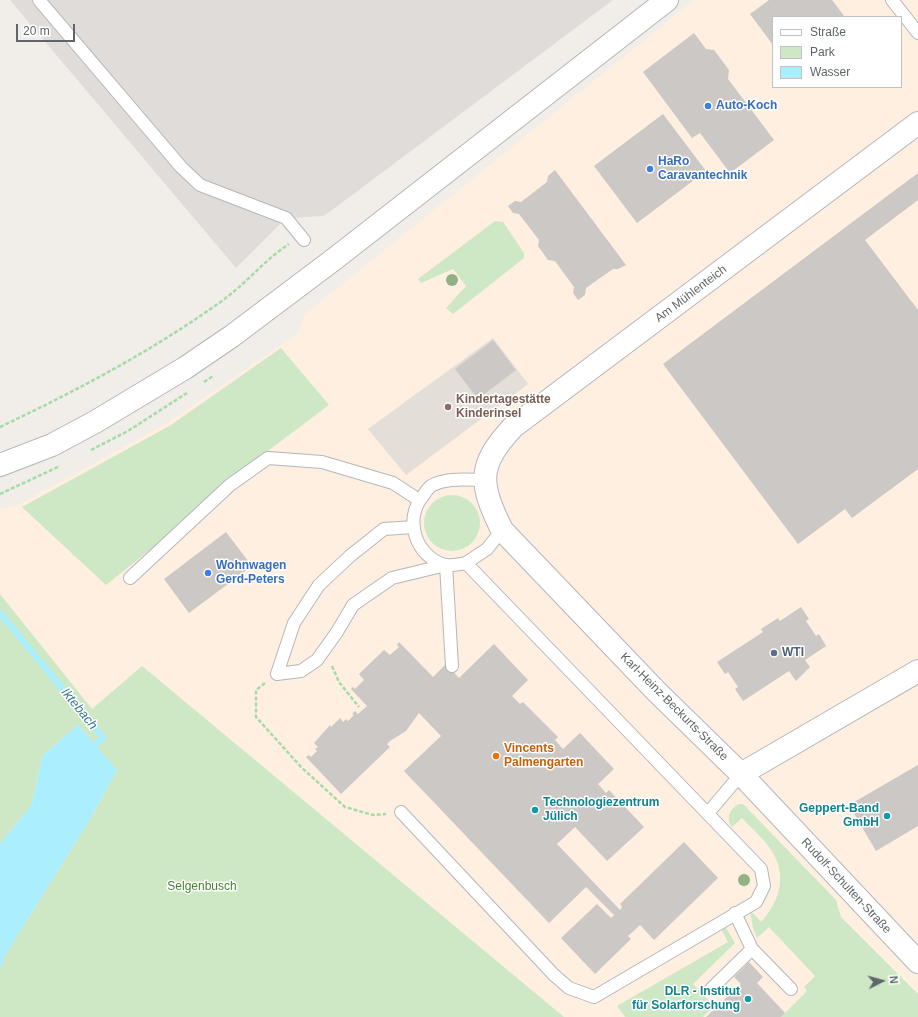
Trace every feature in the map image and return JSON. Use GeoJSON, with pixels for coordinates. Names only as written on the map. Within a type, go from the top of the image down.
{"type":"FeatureCollection","features":[{"type":"Feature","properties":{"kind":"street"},"geometry":{"type":"LineString","coordinates":[[0,465],[52,445],[95,422],[185,368],[232,336],[333,260],[667,0]]}},
{"type":"Feature","properties":{"kind":"street","name":"Am Mühlenteich"},"geometry":{"type":"LineString","coordinates":[[485,480],[486,466],[496,445],[513,427],[918,123]]}},
{"type":"Feature","properties":{"kind":"street","name":"Karl-Heinz-Beckurts-Straße"},"geometry":{"type":"LineString","coordinates":[[485,480],[490,506],[502,530],[656,691],[742,774]]}},
{"type":"Feature","properties":{"kind":"street"},"geometry":{"type":"LineString","coordinates":[[742,774],[918,671]]}},
{"type":"Feature","properties":{"kind":"street","name":"Rudolf-Schulten-Straße"},"geometry":{"type":"LineString","coordinates":[[742,774],[918,962]]}},
{"type":"Feature","properties":{"kind":"lane"},"geometry":{"type":"LineString","coordinates":[[39,0],[181,167],[200,184],[252,203],[286,218],[304,240]]}},
{"type":"Feature","properties":{"kind":"lane"},"geometry":{"type":"LineString","coordinates":[[892,0],[918,33]]}},
{"type":"Feature","properties":{"kind":"lane"},"geometry":{"type":"LineString","coordinates":[[130,578],[230,485],[268,458],[322,462],[393,483],[420,500]]}},
{"type":"Feature","properties":{"kind":"lane"},"geometry":{"type":"LineString","coordinates":[[446,565],[427,556],[417,541],[414,527],[414,515],[420,500],[430,487],[450,480],[485,480]]}},
{"type":"Feature","properties":{"kind":"lane"},"geometry":{"type":"LineString","coordinates":[[414,527],[384,529],[350,556],[319,585],[294,623],[276,674],[302,671],[317,660],[353,605],[392,578],[446,565],[466,563],[487,549],[502,530]]}},
{"type":"Feature","properties":{"kind":"lane"},"geometry":{"type":"LineString","coordinates":[[401,812],[554,975],[569,988],[594,997],[756,902],[764,886],[761,869],[466,563]]}},
{"type":"Feature","properties":{"kind":"lane"},"geometry":{"type":"LineString","coordinates":[[446,565],[452,666]]}},
{"type":"Feature","properties":{"kind":"lane"},"geometry":{"type":"LineString","coordinates":[[708,813],[742,774]]}},
{"type":"Feature","properties":{"kind":"lane"},"geometry":{"type":"LineString","coordinates":[[735,914],[752,949],[791,989]]}},
{"type":"Feature","properties":{"kind":"lane"},"geometry":{"type":"LineString","coordinates":[[711,989],[752,949]]}},
{"type":"Feature","properties":{"kind":"path"},"geometry":{"type":"LineString","coordinates":[[0,427],[65,396],[138,356],[225,299],[240,287],[275,253],[290,243],[304,240]]}},
{"type":"Feature","properties":{"kind":"path"},"geometry":{"type":"LineString","coordinates":[[325,649],[339,682],[360,707]]}},
{"type":"Feature","properties":{"kind":"path"},"geometry":{"type":"LineString","coordinates":[[276,674],[256,690],[256,717],[301,767],[345,807],[372,815],[401,812]]}},
{"type":"Feature","properties":{"kind":"shaded area"},"geometry":{"type":"Polygon","coordinates":[[[10,0],[613,0],[324,216],[286,218],[236,268],[10,0]]]}},
{"type":"Feature","properties":{"kind":"shaded area"},"geometry":{"type":"Polygon","coordinates":[[[694,0],[918,0],[918,1017],[564,1017],[142,666],[92,710],[0,594],[0,509],[20,504],[167,423],[297,334],[305,314],[694,0]]]}},
{"type":"Feature","properties":{"kind":"shaded area","name":"Kindertagestätte Kinderinsel"},"geometry":{"type":"Polygon","coordinates":[[[493,338],[528,384],[406,475],[368,429],[493,338]]]}},
{"type":"Feature","properties":{"kind":"green space"},"geometry":{"type":"Polygon","coordinates":[[[495,221],[503,222],[524,253],[524,258],[453,314],[446,308],[466,286],[453,269],[421,283],[418,279],[495,221]]]}},
{"type":"Feature","properties":{"kind":"green space"},"geometry":{"type":"Polygon","coordinates":[[[281,348],[329,405],[216,490],[196,513],[106,585],[22,507],[171,425],[281,348]]]}},
{"type":"Feature","properties":{"kind":"green space"},"geometry":{"type":"Polygon","coordinates":[[[452,495],[463,497],[472,503],[478,512],[480,523],[478,534],[472,543],[463,549],[452,551],[441,549],[432,543],[426,534],[424,523],[426,512],[432,503],[441,497],[452,495]]]}},
{"type":"Feature","properties":{"kind":"green space","name":"Selgenbusch"},"geometry":{"type":"Polygon","coordinates":[[[0,594],[92,709],[142,666],[564,1017],[0,1017],[0,970],[6,954],[92,816],[117,770],[78,725],[42,756],[32,804],[0,844],[0,594]]]}},
{"type":"Feature","properties":{"kind":"green space"},"geometry":{"type":"Polygon","coordinates":[[[739,804],[743,804],[836,900],[841,917],[918,994],[918,1017],[781,1017],[807,991],[804,987],[815,976],[769,927],[757,938],[753,928],[750,910],[761,922],[767,915],[779,890],[780,873],[778,864],[771,850],[742,818],[732,827],[730,824],[729,817],[731,811],[739,804]]]}},
{"type":"Feature","properties":{"kind":"green space"},"geometry":{"type":"Polygon","coordinates":[[[725,926],[735,943],[693,984],[714,1006],[703,1017],[625,1017],[617,1006],[728,942],[721,929],[725,926]]]}},
{"type":"Feature","properties":{"kind":"water"},"geometry":{"type":"Polygon","coordinates":[[[78,725],[117,770],[92,816],[6,954],[0,970],[0,844],[32,804],[42,756],[78,725]]]}},
{"type":"Feature","properties":{"kind":"building"},"geometry":{"type":"Polygon","coordinates":[[[769,0],[832,0],[844,16],[772,16],[772,44],[750,14],[769,0]]]}},
{"type":"Feature","properties":{"kind":"building","name":"Auto-Koch"},"geometry":{"type":"Polygon","coordinates":[[[694,33],[706,49],[714,50],[729,70],[728,79],[774,140],[730,173],[700,133],[692,138],[643,72],[694,33]]]}},
{"type":"Feature","properties":{"kind":"building","name":"HaRo Caravantechnik"},"geometry":{"type":"Polygon","coordinates":[[[663,114],[706,171],[637,223],[594,166],[663,114]]]}},
{"type":"Feature","properties":{"kind":"building"},"geometry":{"type":"Polygon","coordinates":[[[555,170],[626,265],[618,269],[613,269],[586,288],[585,295],[578,300],[573,293],[574,287],[555,261],[548,260],[538,246],[539,240],[519,214],[513,213],[508,206],[515,201],[521,202],[547,182],[548,176],[555,170]]]}},
{"type":"Feature","properties":{"kind":"building"},"geometry":{"type":"Polygon","coordinates":[[[918,173],[918,200],[865,240],[918,310],[918,469],[852,518],[845,509],[798,544],[663,364],[918,173]]]}},
{"type":"Feature","properties":{"kind":"building"},"geometry":{"type":"Polygon","coordinates":[[[493,340],[516,370],[478,399],[455,369],[493,340]]]}},
{"type":"Feature","properties":{"kind":"building","name":"Wohnwagen Gerd-Peters"},"geometry":{"type":"Polygon","coordinates":[[[226,532],[252,566],[189,613],[164,579],[226,532]]]}},
{"type":"Feature","properties":{"kind":"building","name":"WTI"},"geometry":{"type":"Polygon","coordinates":[[[801,607],[809,619],[806,621],[816,636],[819,634],[826,646],[805,660],[810,667],[796,681],[789,671],[743,701],[735,689],[738,687],[728,672],[725,674],[717,662],[763,632],[761,629],[778,618],[780,621],[801,607]]]}},
{"type":"Feature","properties":{"kind":"building","name":"Technologiezentrum Jülich"},"geometry":{"type":"Polygon","coordinates":[[[399,642],[433,677],[446,664],[459,678],[494,644],[528,680],[512,696],[520,704],[523,702],[558,737],[555,740],[563,749],[580,733],[614,769],[598,784],[606,793],[609,790],[644,827],[607,861],[575,827],[557,844],[620,910],[622,907],[620,904],[684,842],[718,878],[654,940],[640,925],[628,936],[631,939],[595,974],[561,938],[597,904],[611,918],[614,915],[586,887],[549,923],[404,771],[441,736],[419,713],[406,731],[390,741],[387,744],[390,747],[341,794],[306,757],[309,755],[311,757],[317,751],[315,749],[318,747],[314,743],[330,725],[331,727],[340,718],[343,722],[346,719],[348,721],[354,715],[352,714],[355,711],[358,714],[367,706],[351,689],[353,687],[355,689],[364,680],[359,674],[384,650],[390,655],[399,647],[397,645],[399,642]]]}},
{"type":"Feature","properties":{"kind":"building","name":"Geppert-Band GmbH"},"geometry":{"type":"Polygon","coordinates":[[[918,765],[918,826],[876,851],[849,805],[918,765]]]}},
{"type":"Feature","properties":{"kind":"building","name":"DLR - Institut für Solarforschung"},"geometry":{"type":"Polygon","coordinates":[[[749,962],[763,977],[757,983],[785,1013],[781,1017],[706,1017],[741,984],[734,977],[749,962]]]}},
{"type":"Feature","properties":{"kind":"waterway","name":"Iktebach"},"geometry":{"type":"LineString","coordinates":[[0,613],[103,738],[89,750]]}},
{"type":"Feature","properties":{"kind":"place","name":"Auto-Koch"},"geometry":{"type":"Point","coordinates":[708,106]}},
{"type":"Feature","properties":{"kind":"place","name":"HaRo Caravantechnik"},"geometry":{"type":"Point","coordinates":[650,169]}},
{"type":"Feature","properties":{"kind":"place","name":"Kindertagestätte Kinderinsel"},"geometry":{"type":"Point","coordinates":[448,407]}},
{"type":"Feature","properties":{"kind":"place","name":"Wohnwagen Gerd-Peters"},"geometry":{"type":"Point","coordinates":[208,573]}},
{"type":"Feature","properties":{"kind":"place","name":"WTI"},"geometry":{"type":"Point","coordinates":[774,653]}},
{"type":"Feature","properties":{"kind":"place","name":"Vincents Palmengarten"},"geometry":{"type":"Point","coordinates":[496,756]}},
{"type":"Feature","properties":{"kind":"place","name":"Technologiezentrum Jülich"},"geometry":{"type":"Point","coordinates":[535,810]}},
{"type":"Feature","properties":{"kind":"place","name":"Geppert-Band GmbH"},"geometry":{"type":"Point","coordinates":[887,816]}},
{"type":"Feature","properties":{"kind":"place","name":"DLR - Institut für Solarforschung"},"geometry":{"type":"Point","coordinates":[748,999]}}]}
